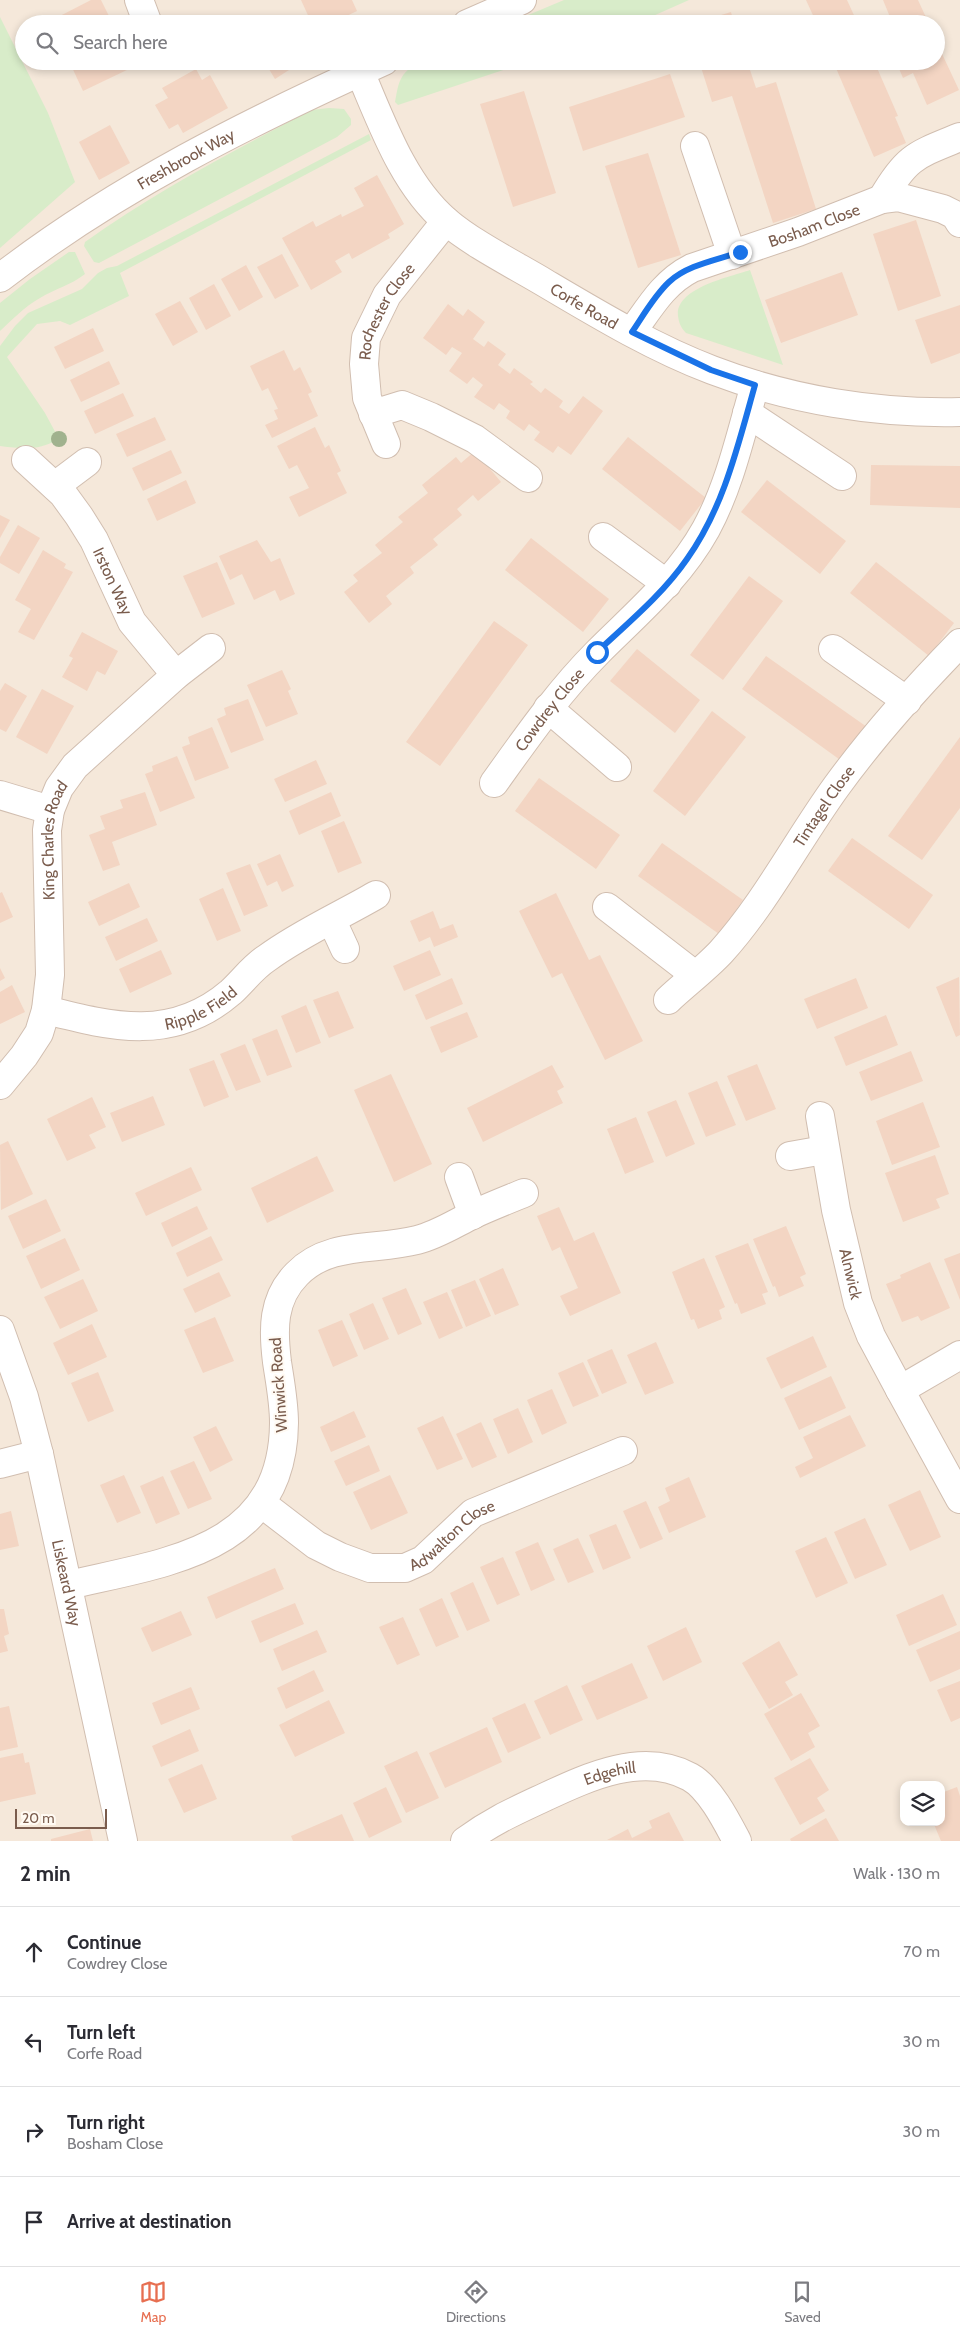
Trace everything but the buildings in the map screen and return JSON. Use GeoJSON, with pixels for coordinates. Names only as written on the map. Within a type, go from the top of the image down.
{"type":"FeatureCollection","features":[{"type":"Feature","properties":{"kind":"street"},"geometry":{"type":"LineString","coordinates":[[139,0],[145,15]]}},
{"type":"Feature","properties":{"kind":"street"},"geometry":{"type":"LineString","coordinates":[[488,15],[522,0]]}},
{"type":"Feature","properties":{"kind":"street","name":"Freshbrook Way"},"geometry":{"type":"LineString","coordinates":[[0,278],[109,203],[162,163],[259,111],[364,70]]}},
{"type":"Feature","properties":{"kind":"street","name":"Corfe Road"},"geometry":{"type":"LineString","coordinates":[[373,70],[384,131],[419,192],[446,221],[504,258],[632,332],[711,370],[755,385],[798,396],[847,404],[931,413],[960,412]]}},
{"type":"Feature","properties":{"kind":"street"},"geometry":{"type":"LineString","coordinates":[[882,199],[902,168],[911,159],[960,137]]}},
{"type":"Feature","properties":{"kind":"street"},"geometry":{"type":"LineString","coordinates":[[695,146],[732,254]]}},
{"type":"Feature","properties":{"kind":"street","name":"Bosham Close"},"geometry":{"type":"LineString","coordinates":[[632,332],[668,283],[692,268],[882,199],[898,197],[943,209],[955,215],[960,223]]}},
{"type":"Feature","properties":{"kind":"street","name":"Rochester Close"},"geometry":{"type":"LineString","coordinates":[[386,444],[367,398],[364,364],[366,338],[387,295],[446,221]]}},
{"type":"Feature","properties":{"kind":"street","name":"Cowdrey Close"},"geometry":{"type":"LineString","coordinates":[[494,782],[548,708],[597,652],[667,584],[687,560],[706,528],[722,494],[755,385]]}},
{"type":"Feature","properties":{"kind":"street"},"geometry":{"type":"LineString","coordinates":[[373,414],[402,405],[454,427],[475,439],[528,478]]}},
{"type":"Feature","properties":{"kind":"street"},"geometry":{"type":"LineString","coordinates":[[747,413],[842,476]]}},
{"type":"Feature","properties":{"kind":"street","name":"Irston Way"},"geometry":{"type":"LineString","coordinates":[[26,460],[55,486],[94,540],[132,622],[176,675]]}},
{"type":"Feature","properties":{"kind":"street"},"geometry":{"type":"LineString","coordinates":[[55,486],[87,462]]}},
{"type":"Feature","properties":{"kind":"street"},"geometry":{"type":"LineString","coordinates":[[604,537],[667,584]]}},
{"type":"Feature","properties":{"kind":"street","name":"Tintagel Close"},"geometry":{"type":"LineString","coordinates":[[668,1000],[720,953],[734,936],[864,750],[960,643]]}},
{"type":"Feature","properties":{"kind":"street","name":"King Charles Road"},"geometry":{"type":"LineString","coordinates":[[0,1085],[24,1056],[39,1033],[46,1010],[50,975],[46,858],[50,810],[59,788],[75,766],[176,675],[211,648]]}},
{"type":"Feature","properties":{"kind":"street"},"geometry":{"type":"LineString","coordinates":[[833,649],[906,701]]}},
{"type":"Feature","properties":{"kind":"street"},"geometry":{"type":"LineString","coordinates":[[548,708],[618,767]]}},
{"type":"Feature","properties":{"kind":"street"},"geometry":{"type":"LineString","coordinates":[[0,795],[50,810]]}},
{"type":"Feature","properties":{"kind":"street","name":"Ripple Field"},"geometry":{"type":"LineString","coordinates":[[46,1010],[109,1025],[150,1027],[168,1025],[210,1007],[231,993],[265,959],[289,943],[376,895]]}},
{"type":"Feature","properties":{"kind":"street"},"geometry":{"type":"LineString","coordinates":[[607,907],[695,975]]}},
{"type":"Feature","properties":{"kind":"street"},"geometry":{"type":"LineString","coordinates":[[332,920],[345,949]]}},
{"type":"Feature","properties":{"kind":"street","name":"Alnwick"},"geometry":{"type":"LineString","coordinates":[[820,1116],[824,1150],[848,1269],[858,1303],[871,1336],[960,1499]]}},
{"type":"Feature","properties":{"kind":"street"},"geometry":{"type":"LineString","coordinates":[[790,1156],[824,1150]]}},
{"type":"Feature","properties":{"kind":"street"},"geometry":{"type":"LineString","coordinates":[[459,1177],[473,1215]]}},
{"type":"Feature","properties":{"kind":"street","name":"Winwick Road"},"geometry":{"type":"LineString","coordinates":[[69,1585],[150,1566],[202,1550],[238,1528],[261,1503],[277,1464],[284,1424],[274,1322],[276,1308],[294,1276],[306,1264],[324,1255],[342,1250],[417,1240],[437,1234],[473,1215],[524,1193]]}},
{"type":"Feature","properties":{"kind":"street","name":"Liskeard Way"},"geometry":{"type":"LineString","coordinates":[[0,1330],[24,1397],[39,1454],[124,1841]]}},
{"type":"Feature","properties":{"kind":"street"},"geometry":{"type":"LineString","coordinates":[[900,1390],[960,1355]]}},
{"type":"Feature","properties":{"kind":"street","name":"Adwalton Close"},"geometry":{"type":"LineString","coordinates":[[261,1503],[316,1545],[340,1557],[370,1568],[405,1568],[423,1560],[472,1513],[623,1451]]}},
{"type":"Feature","properties":{"kind":"street"},"geometry":{"type":"LineString","coordinates":[[0,1464],[39,1454]]}},
{"type":"Feature","properties":{"kind":"street","name":"Edgehill"},"geometry":{"type":"LineString","coordinates":[[465,1841],[491,1822],[588,1777],[613,1769],[646,1766],[691,1777],[709,1796],[738,1841]]}},
{"type":"Feature","properties":{"kind":"shaded area"},"geometry":{"type":"Polygon","coordinates":[[[0,0],[960,0],[960,1841],[0,1841],[0,0]]]}},
{"type":"Feature","properties":{"kind":"green space"},"geometry":{"type":"Polygon","coordinates":[[[564,0],[689,0],[655,15],[528,15],[564,0]]]}},
{"type":"Feature","properties":{"kind":"green space"},"geometry":{"type":"Polygon","coordinates":[[[0,17],[15,47],[15,70],[26,70],[48,113],[75,182],[0,248],[0,17]]]}},
{"type":"Feature","properties":{"kind":"green space"},"geometry":{"type":"Polygon","coordinates":[[[408,70],[503,70],[398,105],[395,102],[398,87],[408,70]]]}},
{"type":"Feature","properties":{"kind":"green space"},"geometry":{"type":"Polygon","coordinates":[[[344,109],[351,119],[351,125],[337,137],[99,263],[94,262],[84,246],[85,242],[112,223],[196,172],[311,110],[344,109]]]}},
{"type":"Feature","properties":{"kind":"green space"},"geometry":{"type":"Polygon","coordinates":[[[369,134],[371,140],[120,273],[129,296],[70,325],[60,321],[37,324],[7,357],[45,413],[59,439],[44,446],[31,448],[0,446],[0,346],[15,326],[28,313],[82,289],[98,273],[107,268],[117,266],[369,134]]]}},
{"type":"Feature","properties":{"kind":"green space"},"geometry":{"type":"Polygon","coordinates":[[[69,252],[75,252],[85,274],[34,302],[0,331],[0,303],[69,252]]]}},
{"type":"Feature","properties":{"kind":"green space"},"geometry":{"type":"Polygon","coordinates":[[[750,270],[783,365],[686,333],[680,323],[678,316],[679,306],[694,291],[718,280],[750,270]]]}},
{"type":"Feature","properties":{"kind":"route"},"geometry":{"type":"LineString","coordinates":[[597,652],[661,590],[687,560],[706,528],[722,494],[755,385],[711,370],[670,352],[632,332],[668,283],[679,274],[740,252]]}}]}
